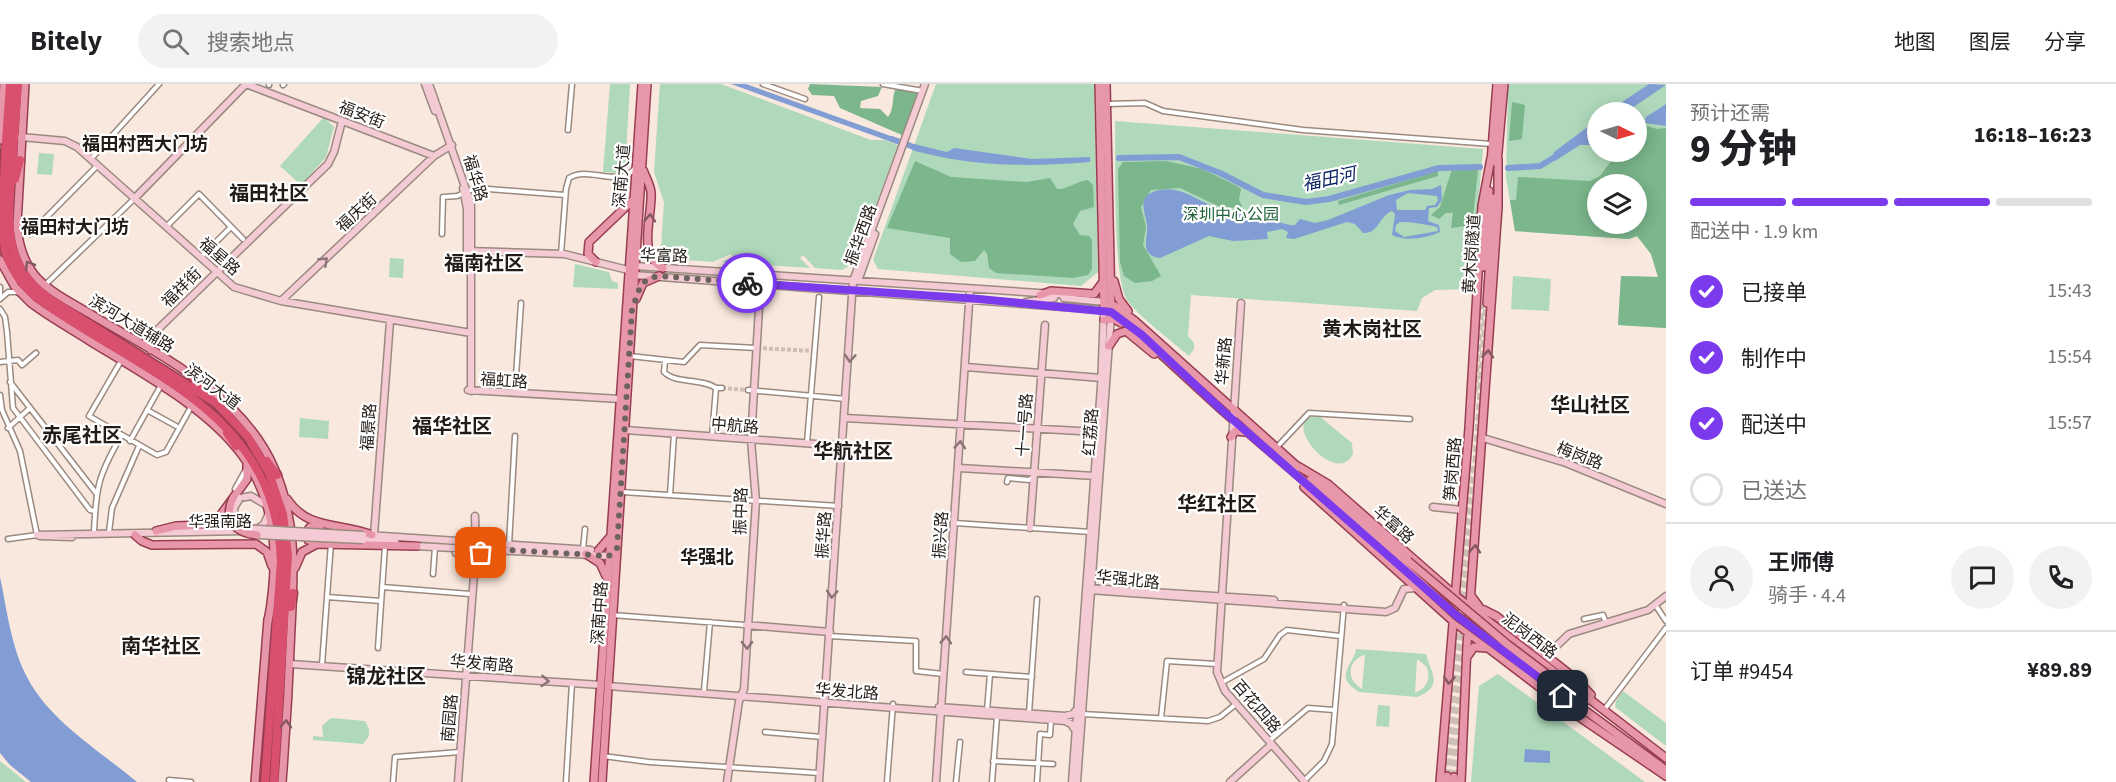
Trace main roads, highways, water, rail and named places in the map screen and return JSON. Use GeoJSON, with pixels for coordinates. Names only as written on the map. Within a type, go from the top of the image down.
{"type":"FeatureCollection","features":[{"type":"Feature","properties":{"kind":"highway","name":"滨河大道"},"geometry":{"type":"LineString","coordinates":[[18,84],[9,228],[13,250],[21,269],[38,290],[216,403],[248,437],[269,473],[285,527],[288,569],[265,782]]}},
{"type":"Feature","properties":{"kind":"highway","name":"滨河大道"},"geometry":{"type":"LineString","coordinates":[[8,86],[1,191],[3,244],[9,264],[24,286],[41,303],[162,383],[214,413],[239,440],[265,482],[276,517],[281,561],[274,782]]}},
{"type":"Feature","properties":{"kind":"highway"},"geometry":{"type":"LineString","coordinates":[[9,202],[20,160]]}},
{"type":"Feature","properties":{"kind":"highway"},"geometry":{"type":"LineString","coordinates":[[134,367],[162,383]]}},
{"type":"Feature","properties":{"kind":"highway"},"geometry":{"type":"LineString","coordinates":[[193,377],[216,403]]}},
{"type":"Feature","properties":{"kind":"highway"},"geometry":{"type":"LineString","coordinates":[[214,413],[234,444]]}},
{"type":"Feature","properties":{"kind":"highway"},"geometry":{"type":"LineString","coordinates":[[248,437],[277,475]]}},
{"type":"Feature","properties":{"kind":"highway"},"geometry":{"type":"LineString","coordinates":[[274,590],[279,653]]}},
{"type":"Feature","properties":{"kind":"highway"},"geometry":{"type":"LineString","coordinates":[[279,653],[293,593]]}},
{"type":"Feature","properties":{"kind":"main road","name":"滨河大道辅路"},"geometry":{"type":"LineString","coordinates":[[25,84],[18,235],[28,264],[45,285],[193,377],[236,414],[263,448],[277,475],[291,528],[293,579],[282,782]]}},
{"type":"Feature","properties":{"kind":"main road"},"geometry":{"type":"LineString","coordinates":[[134,199],[246,84]]}},
{"type":"Feature","properties":{"kind":"main road","name":"福安街"},"geometry":{"type":"LineString","coordinates":[[246,84],[434,156]]}},
{"type":"Feature","properties":{"kind":"main road","name":"福华路"},"geometry":{"type":"LineString","coordinates":[[424,84],[450,146]]}},
{"type":"Feature","properties":{"kind":"main road","name":"福华路"},"geometry":{"type":"LineString","coordinates":[[429,84],[466,192],[469,251],[470,390]]}},
{"type":"Feature","properties":{"kind":"main road"},"geometry":{"type":"LineString","coordinates":[[637,84],[640,110]]}},
{"type":"Feature","properties":{"kind":"main road","name":"深南大道"},"geometry":{"type":"LineString","coordinates":[[632,270],[633,201],[639,164],[642,84]]}},
{"type":"Feature","properties":{"kind":"main road","name":"深南大道"},"geometry":{"type":"LineString","coordinates":[[632,270],[647,84]]}},
{"type":"Feature","properties":{"kind":"main road","name":"红荔路"},"geometry":{"type":"LineString","coordinates":[[1075,782],[1109,346],[1104,277],[1099,84]]}},
{"type":"Feature","properties":{"kind":"main road","name":"红荔路"},"geometry":{"type":"LineString","coordinates":[[1091,589],[1091,532],[1111,270],[1106,84]]}},
{"type":"Feature","properties":{"kind":"main road","name":"笋岗西路"},"geometry":{"type":"LineString","coordinates":[[1491,206],[1497,84]]}},
{"type":"Feature","properties":{"kind":"main road","name":"笋岗西路"},"geometry":{"type":"LineString","coordinates":[[1453,780],[1466,660],[1468,608],[1472,597],[1498,207],[1492,144],[1496,135],[1504,84]]}},
{"type":"Feature","properties":{"kind":"main road"},"geometry":{"type":"LineString","coordinates":[[0,140],[8,86]]}},
{"type":"Feature","properties":{"kind":"main road","name":"振华西路"},"geometry":{"type":"LineString","coordinates":[[855,281],[864,264],[926,86]]}},
{"type":"Feature","properties":{"kind":"main road","name":"福祥街"},"geometry":{"type":"LineString","coordinates":[[150,337],[328,164],[334,152],[342,121]]}},
{"type":"Feature","properties":{"kind":"main road","name":"福星路"},"geometry":{"type":"LineString","coordinates":[[21,137],[68,142],[98,165],[234,286],[281,301],[469,333]]}},
{"type":"Feature","properties":{"kind":"main road","name":"福庆街"},"geometry":{"type":"LineString","coordinates":[[281,301],[434,156],[450,146]]}},
{"type":"Feature","properties":{"kind":"main road","name":"振华西路"},"geometry":{"type":"LineString","coordinates":[[855,290],[855,281],[903,153]]}},
{"type":"Feature","properties":{"kind":"main road","name":"笋岗西路"},"geometry":{"type":"LineString","coordinates":[[1440,782],[1459,574],[1482,206],[1494,159]]}},
{"type":"Feature","properties":{"kind":"main road"},"geometry":{"type":"LineString","coordinates":[[639,164],[651,192],[648,240],[650,256],[663,268]]}},
{"type":"Feature","properties":{"kind":"main road"},"geometry":{"type":"LineString","coordinates":[[596,262],[588,254],[589,242],[633,201]]}},
{"type":"Feature","properties":{"kind":"main road","name":"黄木岗隧道"},"geometry":{"type":"LineString","coordinates":[[1484,303],[1491,206]]}},
{"type":"Feature","properties":{"kind":"main road"},"geometry":{"type":"LineString","coordinates":[[469,251],[561,254],[632,270],[648,240]]}},
{"type":"Feature","properties":{"kind":"main road"},"geometry":{"type":"LineString","coordinates":[[0,260],[20,293],[43,312],[193,404],[234,444],[244,457],[268,510],[274,590],[268,622]]}},
{"type":"Feature","properties":{"kind":"main road"},"geometry":{"type":"LineString","coordinates":[[864,264],[866,276],[875,283]]}},
{"type":"Feature","properties":{"kind":"main road","name":"华富路"},"geometry":{"type":"LineString","coordinates":[[632,270],[663,268],[1059,296],[1108,308],[1135,321],[1277,447],[1316,498],[1404,568],[1468,608]]}},
{"type":"Feature","properties":{"kind":"main road","name":"华富路"},"geometry":{"type":"LineString","coordinates":[[632,270],[659,276],[1108,308],[1150,343],[1232,419],[1294,468],[1404,568],[1468,633]]}},
{"type":"Feature","properties":{"kind":"main road","name":"深南中路"},"geometry":{"type":"LineString","coordinates":[[594,782],[617,548],[630,356],[632,270]]}},
{"type":"Feature","properties":{"kind":"main road","name":"深南中路"},"geometry":{"type":"LineString","coordinates":[[602,782],[609,556],[632,270]]}},
{"type":"Feature","properties":{"kind":"main road"},"geometry":{"type":"LineString","coordinates":[[1111,270],[1119,299],[1135,321]]}},
{"type":"Feature","properties":{"kind":"main road","name":"振中路"},"geometry":{"type":"LineString","coordinates":[[727,782],[747,654],[746,625],[756,501],[751,440],[752,390],[762,275]]}},
{"type":"Feature","properties":{"kind":"main road"},"geometry":{"type":"LineString","coordinates":[[632,309],[641,285],[659,276]]}},
{"type":"Feature","properties":{"kind":"main road"},"geometry":{"type":"LineString","coordinates":[[1040,295],[1051,291],[1094,294],[1100,288],[1104,277]]}},
{"type":"Feature","properties":{"kind":"main road","name":"振兴路"},"geometry":{"type":"LineString","coordinates":[[936,782],[970,289]]}},
{"type":"Feature","properties":{"kind":"main road","name":"振华路"},"geometry":{"type":"LineString","coordinates":[[819,782],[855,290]]}},
{"type":"Feature","properties":{"kind":"main road","name":"华富路"},"geometry":{"type":"LineString","coordinates":[[1022,303],[1059,296]]}},
{"type":"Feature","properties":{"kind":"main road","name":"华新路"},"geometry":{"type":"LineString","coordinates":[[1220,598],[1241,303]]}},
{"type":"Feature","properties":{"kind":"main road","name":"福景路"},"geometry":{"type":"LineString","coordinates":[[373,535],[390,321]]}},
{"type":"Feature","properties":{"kind":"main road","name":"十一号路"},"geometry":{"type":"LineString","coordinates":[[1030,528],[1045,325]]}},
{"type":"Feature","properties":{"kind":"main road"},"geometry":{"type":"LineString","coordinates":[[1109,346],[1117,334],[1126,331],[1173,366]]}},
{"type":"Feature","properties":{"kind":"main road"},"geometry":{"type":"LineString","coordinates":[[140,343],[150,337],[151,351]]}},
{"type":"Feature","properties":{"kind":"main road","name":"华富路"},"geometry":{"type":"LineString","coordinates":[[1150,343],[1180,362]]}},
{"type":"Feature","properties":{"kind":"main road"},"geometry":{"type":"LineString","coordinates":[[966,367],[1101,378]]}},
{"type":"Feature","properties":{"kind":"main road","name":"福虹路"},"geometry":{"type":"LineString","coordinates":[[470,390],[620,400]]}},
{"type":"Feature","properties":{"kind":"main road","name":"福虹路"},"geometry":{"type":"LineString","coordinates":[[470,390],[515,391],[620,400]]}},
{"type":"Feature","properties":{"kind":"main road"},"geometry":{"type":"LineString","coordinates":[[845,418],[1098,432]]}},
{"type":"Feature","properties":{"kind":"main road"},"geometry":{"type":"LineString","coordinates":[[1231,437],[1235,430],[1245,430],[1249,422]]}},
{"type":"Feature","properties":{"kind":"main road","name":"中航路"},"geometry":{"type":"LineString","coordinates":[[625,430],[843,446]]}},
{"type":"Feature","properties":{"kind":"main road","name":"梅岗路"},"geometry":{"type":"LineString","coordinates":[[1483,438],[1566,463],[1666,504]]}},
{"type":"Feature","properties":{"kind":"main road"},"geometry":{"type":"LineString","coordinates":[[156,531],[176,526],[201,525],[217,520],[248,474],[244,457]]}},
{"type":"Feature","properties":{"kind":"main road"},"geometry":{"type":"LineString","coordinates":[[959,468],[1034,475],[1095,476]]}},
{"type":"Feature","properties":{"kind":"main road","name":"华富路"},"geometry":{"type":"LineString","coordinates":[[1294,468],[1328,484],[1468,608]]}},
{"type":"Feature","properties":{"kind":"main road"},"geometry":{"type":"LineString","coordinates":[[283,492],[303,517],[332,527],[373,535]]}},
{"type":"Feature","properties":{"kind":"main road"},"geometry":{"type":"LineString","coordinates":[[236,495],[229,514],[233,525],[242,532],[257,535]]}},
{"type":"Feature","properties":{"kind":"main road","name":"华强南路"},"geometry":{"type":"LineString","coordinates":[[462,546],[417,546],[363,537],[245,529],[236,523],[233,515],[236,495],[255,497],[268,510],[264,524],[255,530],[37,535],[50,537],[135,535],[363,537],[373,535],[491,549],[598,551]]}},
{"type":"Feature","properties":{"kind":"main road"},"geometry":{"type":"LineString","coordinates":[[1432,507],[1462,510]]}},
{"type":"Feature","properties":{"kind":"main road"},"geometry":{"type":"LineString","coordinates":[[475,516],[475,547]]}},
{"type":"Feature","properties":{"kind":"main road"},"geometry":{"type":"LineString","coordinates":[[332,527],[312,527],[307,530],[309,541],[417,546]]}},
{"type":"Feature","properties":{"kind":"main road"},"geometry":{"type":"LineString","coordinates":[[135,535],[155,541],[254,539],[268,547],[273,565],[255,782]]}},
{"type":"Feature","properties":{"kind":"main road"},"geometry":{"type":"LineString","coordinates":[[598,551],[604,547],[611,535]]}},
{"type":"Feature","properties":{"kind":"main road"},"geometry":{"type":"LineString","coordinates":[[293,579],[302,552],[312,545],[329,543]]}},
{"type":"Feature","properties":{"kind":"main road","name":"华强南路"},"geometry":{"type":"LineString","coordinates":[[475,547],[509,545],[609,556]]}},
{"type":"Feature","properties":{"kind":"main road"},"geometry":{"type":"LineString","coordinates":[[435,547],[445,552],[464,554],[474,563],[481,553],[491,549]]}},
{"type":"Feature","properties":{"kind":"main road","name":"南园路"},"geometry":{"type":"LineString","coordinates":[[456,782],[475,547]]}},
{"type":"Feature","properties":{"kind":"main road"},"geometry":{"type":"LineString","coordinates":[[609,556],[617,548]]}},
{"type":"Feature","properties":{"kind":"main road"},"geometry":{"type":"LineString","coordinates":[[584,552],[600,563],[608,581]]}},
{"type":"Feature","properties":{"kind":"main road","name":"南园路"},"geometry":{"type":"LineString","coordinates":[[465,675],[474,563]]}},
{"type":"Feature","properties":{"kind":"main road","name":"华富路"},"geometry":{"type":"LineString","coordinates":[[1404,568],[1416,588],[1455,619]]}},
{"type":"Feature","properties":{"kind":"main road","name":"华强北路"},"geometry":{"type":"LineString","coordinates":[[1344,607],[1391,608],[1402,583],[1404,568]]}},
{"type":"Feature","properties":{"kind":"main road"},"geometry":{"type":"LineString","coordinates":[[1442,584],[1451,583],[1459,574]]}},
{"type":"Feature","properties":{"kind":"main road","name":"华强北路"},"geometry":{"type":"LineString","coordinates":[[1091,589],[1390,611],[1395,608],[1404,589],[1416,588]]}},
{"type":"Feature","properties":{"kind":"main road"},"geometry":{"type":"LineString","coordinates":[[1546,656],[1565,636],[1585,624],[1606,623],[1656,606],[1666,596]]}},
{"type":"Feature","properties":{"kind":"main road"},"geometry":{"type":"LineString","coordinates":[[1472,597],[1480,608],[1496,616],[1586,688],[1602,708]]}},
{"type":"Feature","properties":{"kind":"main road","name":"百花四路"},"geometry":{"type":"LineString","coordinates":[[1220,598],[1216,664],[1221,684],[1305,781]]}},
{"type":"Feature","properties":{"kind":"main road","name":"泥岗西路"},"geometry":{"type":"LineString","coordinates":[[1468,608],[1558,687],[1588,722]]}},
{"type":"Feature","properties":{"kind":"main road","name":"泥岗西路"},"geometry":{"type":"LineString","coordinates":[[1468,608],[1666,758]]}},
{"type":"Feature","properties":{"kind":"main road","name":"泥岗西路"},"geometry":{"type":"LineString","coordinates":[[1455,619],[1558,687],[1666,768]]}},
{"type":"Feature","properties":{"kind":"main road"},"geometry":{"type":"LineString","coordinates":[[746,625],[830,634]]}},
{"type":"Feature","properties":{"kind":"main road","name":"泥岗西路"},"geometry":{"type":"LineString","coordinates":[[1468,633],[1588,722],[1666,776]]}},
{"type":"Feature","properties":{"kind":"main road"},"geometry":{"type":"LineString","coordinates":[[1466,660],[1474,647],[1489,648]]}},
{"type":"Feature","properties":{"kind":"main road","name":"华发南路"},"geometry":{"type":"LineString","coordinates":[[290,664],[605,685]]}},
{"type":"Feature","properties":{"kind":"main road","name":"华发北路"},"geometry":{"type":"LineString","coordinates":[[605,685],[741,695]]}},
{"type":"Feature","properties":{"kind":"main road","name":"华发北路"},"geometry":{"type":"LineString","coordinates":[[605,685],[893,706],[1070,722],[1076,736]]}},
{"type":"Feature","properties":{"kind":"main road","name":"泥岗西路"},"geometry":{"type":"LineString","coordinates":[[1558,687],[1602,708]]}},
{"type":"Feature","properties":{"kind":"main road","name":"华发北路"},"geometry":{"type":"LineString","coordinates":[[941,710],[1070,716],[1080,711]]}},
{"type":"Feature","properties":{"kind":"main road","name":"红荔路"},"geometry":{"type":"LineString","coordinates":[[1075,782],[1076,736],[1080,711]]}},
{"type":"Feature","properties":{"kind":"main road"},"geometry":{"type":"LineString","coordinates":[[1230,782],[1271,742]]}},
{"type":"Feature","properties":{"kind":"water"},"geometry":{"type":"Polygon","coordinates":[[[731,84],[746,84],[899,139],[897,144],[731,84]]]}},
{"type":"Feature","properties":{"kind":"water"},"geometry":{"type":"Polygon","coordinates":[[[1649,84],[1666,85],[1641,102],[1622,102],[1649,84]]]}},
{"type":"Feature","properties":{"kind":"water"},"geometry":{"type":"Polygon","coordinates":[[[1666,104],[1666,126],[1647,123],[1647,116],[1666,104]]]}},
{"type":"Feature","properties":{"kind":"water"},"geometry":{"type":"Polygon","coordinates":[[[1587,127],[1587,145],[1580,145],[1555,161],[1552,158],[1554,152],[1587,127]]]}},
{"type":"Feature","properties":{"kind":"water"},"geometry":{"type":"Polygon","coordinates":[[[914,144],[947,152],[954,148],[1032,159],[1090,157],[1090,162],[1045,165],[978,163],[912,150],[914,144]]]}},
{"type":"Feature","properties":{"kind":"water"},"geometry":{"type":"Polygon","coordinates":[[[1441,185],[1442,200],[1437,207],[1429,208],[1428,221],[1439,225],[1440,232],[1429,236],[1410,239],[1392,235],[1395,214],[1392,211],[1368,233],[1363,233],[1355,224],[1347,222],[1294,239],[1286,238],[1288,232],[1282,229],[1267,232],[1268,239],[1233,241],[1209,236],[1160,258],[1149,254],[1146,246],[1147,226],[1144,200],[1152,192],[1160,190],[1175,190],[1215,207],[1251,212],[1285,224],[1295,225],[1300,219],[1315,223],[1328,220],[1389,195],[1410,190],[1432,189],[1441,185]],[[1408,193],[1396,200],[1397,210],[1425,210],[1427,206],[1435,205],[1438,200],[1437,196],[1408,193]],[[1400,222],[1396,225],[1395,231],[1404,237],[1438,231],[1437,227],[1400,222]]]}},
{"type":"Feature","properties":{"kind":"water"},"geometry":{"type":"Polygon","coordinates":[[[0,577],[17,655],[38,695],[77,735],[137,782],[31,782],[10,765],[0,753],[0,577]]]}},
{"type":"Feature","properties":{"kind":"water"},"geometry":{"type":"Polygon","coordinates":[[[1525,749],[1550,751],[1550,763],[1524,762],[1525,749]]]}},
{"type":"Feature","properties":{"kind":"waterway","name":"福田河"},"geometry":{"type":"LineString","coordinates":[[892,139],[919,149]]}},
{"type":"Feature","properties":{"kind":"waterway","name":"福田河"},"geometry":{"type":"LineString","coordinates":[[1508,168],[1540,166],[1558,155]]}},
{"type":"Feature","properties":{"kind":"waterway","name":"福田河"},"geometry":{"type":"LineString","coordinates":[[1119,158],[1179,157],[1220,173],[1263,195],[1306,202],[1329,199],[1439,168],[1480,167]]}},
{"type":"Feature","properties":{"kind":"tunnel"},"geometry":{"type":"LineString","coordinates":[[1474,393],[1481,303]]}},
{"type":"Feature","properties":{"kind":"tunnel"},"geometry":{"type":"LineString","coordinates":[[1454,777],[1487,303]]}},
{"type":"Feature","properties":{"kind":"tunnel"},"geometry":{"type":"LineString","coordinates":[[757,348],[814,351]]}},
{"type":"Feature","properties":{"kind":"tunnel"},"geometry":{"type":"LineString","coordinates":[[722,388],[748,390]]}},
{"type":"Feature","properties":{"kind":"tunnel"},"geometry":{"type":"LineString","coordinates":[[1447,776],[1469,464]]}},
{"type":"Feature","properties":{"kind":"district","name":"福田村西大门坊"},"geometry":{"type":"Point","coordinates":[145,144]}},
{"type":"Feature","properties":{"kind":"district","name":"福田社区"},"geometry":{"type":"Point","coordinates":[269,193]}},
{"type":"Feature","properties":{"kind":"district","name":"福田村大门坊"},"geometry":{"type":"Point","coordinates":[75,227]}},
{"type":"Feature","properties":{"kind":"district","name":"福南社区"},"geometry":{"type":"Point","coordinates":[484,263]}},
{"type":"Feature","properties":{"kind":"district","name":"黄木岗社区"},"geometry":{"type":"Point","coordinates":[1372,329]}},
{"type":"Feature","properties":{"kind":"district","name":"华山社区"},"geometry":{"type":"Point","coordinates":[1590,405]}},
{"type":"Feature","properties":{"kind":"district","name":"福华社区"},"geometry":{"type":"Point","coordinates":[452,426]}},
{"type":"Feature","properties":{"kind":"district","name":"赤尾社区"},"geometry":{"type":"Point","coordinates":[82,435]}},
{"type":"Feature","properties":{"kind":"district","name":"华航社区"},"geometry":{"type":"Point","coordinates":[853,451]}},
{"type":"Feature","properties":{"kind":"district","name":"华红社区"},"geometry":{"type":"Point","coordinates":[1217,504]}},
{"type":"Feature","properties":{"kind":"district","name":"华强北"},"geometry":{"type":"Point","coordinates":[707,557]}},
{"type":"Feature","properties":{"kind":"district","name":"南华社区"},"geometry":{"type":"Point","coordinates":[161,646]}},
{"type":"Feature","properties":{"kind":"district","name":"锦龙社区"},"geometry":{"type":"Point","coordinates":[386,676]}},
{"type":"Feature","properties":{"kind":"park label","name":"深圳中心公园"},"geometry":{"type":"Point","coordinates":[1231,214]}}]}
